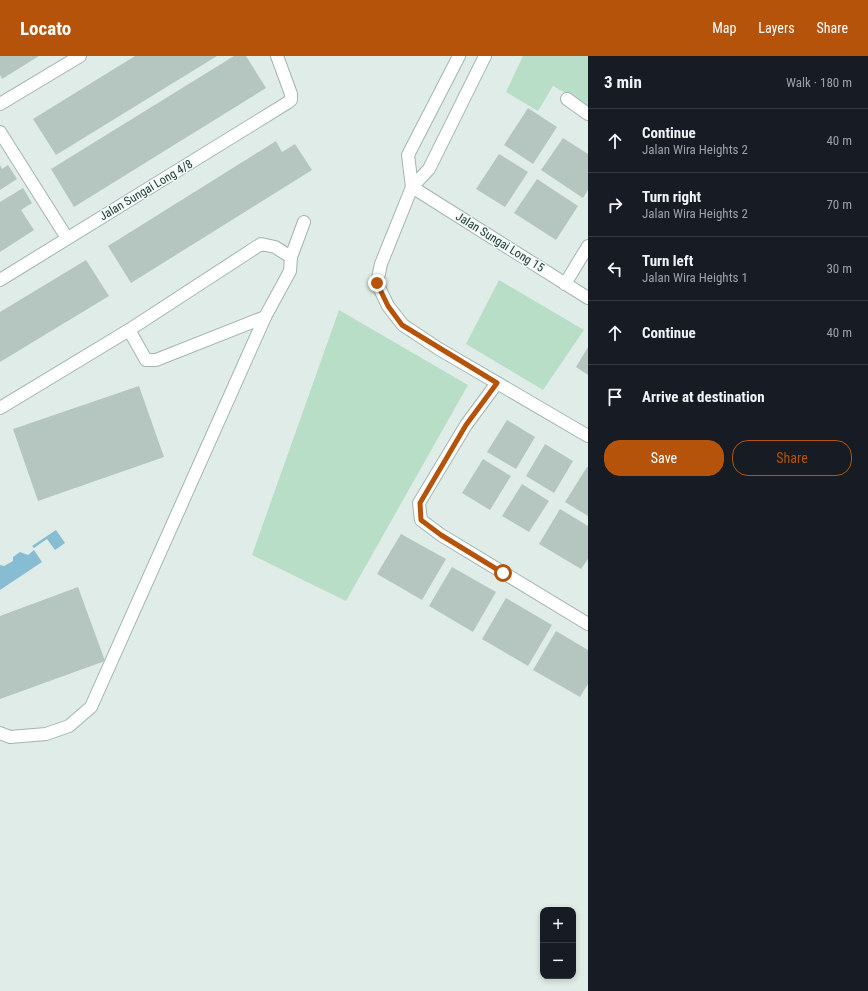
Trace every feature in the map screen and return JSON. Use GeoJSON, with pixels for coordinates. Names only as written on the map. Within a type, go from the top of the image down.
{"type":"FeatureCollection","features":[{"type":"Feature","properties":{"kind":"street"},"geometry":{"type":"LineString","coordinates":[[0,104],[80,56]]}},
{"type":"Feature","properties":{"kind":"street","name":"Jalan Sungai Long 4/8"},"geometry":{"type":"LineString","coordinates":[[0,280],[291,100],[291,94],[277,56]]}},
{"type":"Feature","properties":{"kind":"street"},"geometry":{"type":"LineString","coordinates":[[412,187],[408,155],[459,56]]}},
{"type":"Feature","properties":{"kind":"street"},"geometry":{"type":"LineString","coordinates":[[485,56],[429,169],[412,187],[381,264],[377,283],[388,306],[402,325],[439,349],[588,436]]}},
{"type":"Feature","properties":{"kind":"street"},"geometry":{"type":"LineString","coordinates":[[567,99],[588,114]]}},
{"type":"Feature","properties":{"kind":"street"},"geometry":{"type":"LineString","coordinates":[[0,132],[67,238]]}},
{"type":"Feature","properties":{"kind":"street","name":"Jalan Sungai Long 15"},"geometry":{"type":"LineString","coordinates":[[412,187],[588,298]]}},
{"type":"Feature","properties":{"kind":"street"},"geometry":{"type":"LineString","coordinates":[[0,733],[10,737],[46,734],[69,726],[91,707],[265,317],[290,271],[291,257],[304,222]]}},
{"type":"Feature","properties":{"kind":"street"},"geometry":{"type":"LineString","coordinates":[[0,408],[129,330],[261,244],[274,247],[291,257]]}},
{"type":"Feature","properties":{"kind":"street"},"geometry":{"type":"LineString","coordinates":[[565,284],[588,246]]}},
{"type":"Feature","properties":{"kind":"street"},"geometry":{"type":"LineString","coordinates":[[129,330],[146,360],[156,360],[265,317]]}},
{"type":"Feature","properties":{"kind":"street"},"geometry":{"type":"LineString","coordinates":[[497,383],[466,425],[420,503],[421,520],[441,535],[588,624]]}},
{"type":"Feature","properties":{"kind":"green space"},"geometry":{"type":"Polygon","coordinates":[[[523,56],[588,56],[588,106],[553,86],[538,111],[506,92],[523,56]]]}},
{"type":"Feature","properties":{"kind":"green space"},"geometry":{"type":"Polygon","coordinates":[[[499,280],[584,330],[543,390],[466,344],[499,280]]]}},
{"type":"Feature","properties":{"kind":"green space"},"geometry":{"type":"Polygon","coordinates":[[[339,310],[468,385],[346,601],[252,555],[339,310]]]}},
{"type":"Feature","properties":{"kind":"water"},"geometry":{"type":"Polygon","coordinates":[[[56,530],[65,543],[55,550],[47,539],[34,548],[32,546],[56,530]]]}},
{"type":"Feature","properties":{"kind":"water"},"geometry":{"type":"Polygon","coordinates":[[[34,550],[42,562],[0,590],[0,565],[4,566],[13,561],[13,557],[20,552],[28,555],[34,550]]]}},
{"type":"Feature","properties":{"kind":"building"},"geometry":{"type":"Polygon","coordinates":[[[0,56],[39,56],[2,79],[0,75],[0,56]]]}},
{"type":"Feature","properties":{"kind":"building"},"geometry":{"type":"Polygon","coordinates":[[[135,56],[217,56],[56,155],[33,119],[135,56]]]}},
{"type":"Feature","properties":{"kind":"building"},"geometry":{"type":"Polygon","coordinates":[[[234,56],[246,56],[266,88],[74,207],[51,169],[234,56]]]}},
{"type":"Feature","properties":{"kind":"building"},"geometry":{"type":"Polygon","coordinates":[[[528,108],[557,127],[533,164],[504,145],[528,108]]]}},
{"type":"Feature","properties":{"kind":"building"},"geometry":{"type":"Polygon","coordinates":[[[563,138],[588,154],[588,190],[583,198],[541,170],[563,138]]]}},
{"type":"Feature","properties":{"kind":"building"},"geometry":{"type":"Polygon","coordinates":[[[276,141],[282,152],[295,144],[312,170],[131,283],[108,246],[276,141]]]}},
{"type":"Feature","properties":{"kind":"building"},"geometry":{"type":"Polygon","coordinates":[[[499,154],[528,172],[505,207],[476,189],[499,154]]]}},
{"type":"Feature","properties":{"kind":"building"},"geometry":{"type":"Polygon","coordinates":[[[0,165],[2,169],[8,165],[17,179],[0,190],[0,165]]]}},
{"type":"Feature","properties":{"kind":"building"},"geometry":{"type":"Polygon","coordinates":[[[537,179],[578,206],[556,240],[514,213],[537,179]]]}},
{"type":"Feature","properties":{"kind":"building"},"geometry":{"type":"Polygon","coordinates":[[[23,188],[32,203],[21,210],[34,230],[0,252],[0,202],[23,188]]]}},
{"type":"Feature","properties":{"kind":"building"},"geometry":{"type":"Polygon","coordinates":[[[86,260],[109,296],[0,362],[0,312],[86,260]]]}},
{"type":"Feature","properties":{"kind":"building"},"geometry":{"type":"Polygon","coordinates":[[[588,347],[588,375],[576,367],[588,347]]]}},
{"type":"Feature","properties":{"kind":"building"},"geometry":{"type":"Polygon","coordinates":[[[139,386],[164,457],[38,501],[13,429],[139,386]]]}},
{"type":"Feature","properties":{"kind":"building"},"geometry":{"type":"Polygon","coordinates":[[[507,420],[535,437],[516,469],[487,452],[507,420]]]}},
{"type":"Feature","properties":{"kind":"building"},"geometry":{"type":"Polygon","coordinates":[[[545,444],[573,461],[554,493],[526,476],[545,444]]]}},
{"type":"Feature","properties":{"kind":"building"},"geometry":{"type":"Polygon","coordinates":[[[483,459],[511,476],[490,510],[462,493],[483,459]]]}},
{"type":"Feature","properties":{"kind":"building"},"geometry":{"type":"Polygon","coordinates":[[[588,467],[588,516],[565,502],[588,467]]]}},
{"type":"Feature","properties":{"kind":"building"},"geometry":{"type":"Polygon","coordinates":[[[522,484],[549,501],[529,532],[502,516],[522,484]]]}},
{"type":"Feature","properties":{"kind":"building"},"geometry":{"type":"Polygon","coordinates":[[[560,509],[588,526],[588,559],[581,569],[539,544],[560,509]]]}},
{"type":"Feature","properties":{"kind":"building"},"geometry":{"type":"Polygon","coordinates":[[[401,534],[446,559],[422,600],[377,574],[401,534]]]}},
{"type":"Feature","properties":{"kind":"building"},"geometry":{"type":"Polygon","coordinates":[[[452,567],[496,592],[473,632],[429,606],[452,567]]]}},
{"type":"Feature","properties":{"kind":"building"},"geometry":{"type":"Polygon","coordinates":[[[78,587],[105,661],[0,699],[0,616],[78,587]]]}},
{"type":"Feature","properties":{"kind":"building"},"geometry":{"type":"Polygon","coordinates":[[[506,598],[552,625],[528,666],[482,639],[506,598]]]}},
{"type":"Feature","properties":{"kind":"building"},"geometry":{"type":"Polygon","coordinates":[[[556,631],[588,650],[588,684],[580,697],[533,670],[556,631]]]}},
{"type":"Feature","properties":{"kind":"route"},"geometry":{"type":"LineString","coordinates":[[377,283],[388,306],[402,325],[439,349],[497,383],[466,425],[420,503],[421,520],[441,535],[503,573]]}}]}
